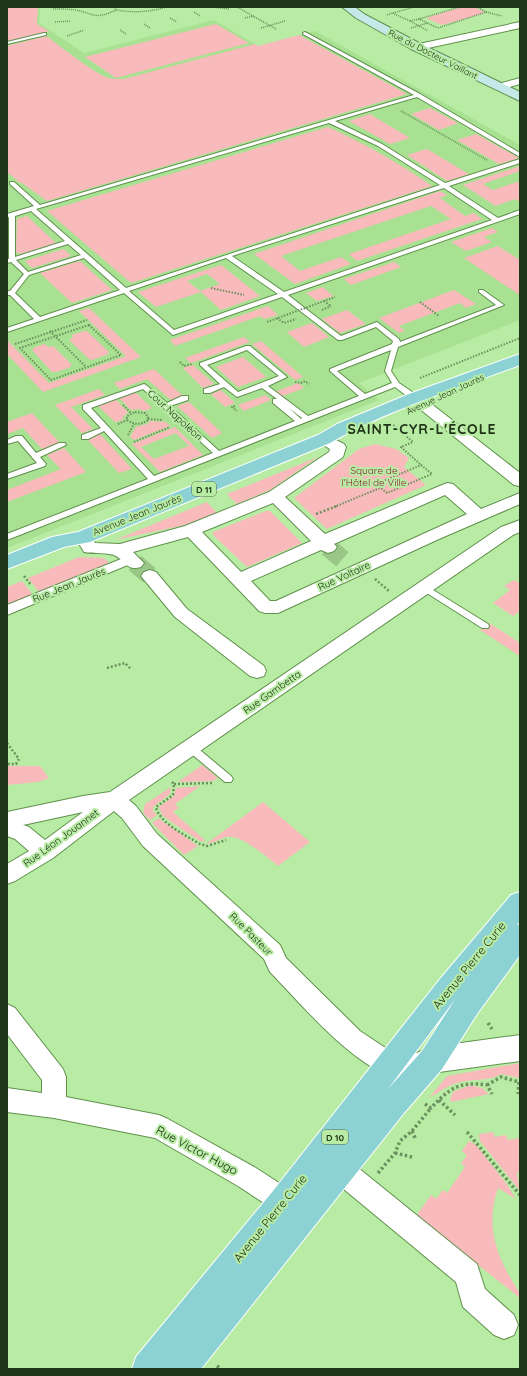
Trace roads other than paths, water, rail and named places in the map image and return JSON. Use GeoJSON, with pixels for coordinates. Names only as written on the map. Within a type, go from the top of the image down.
{"type":"FeatureCollection","features":[{"type":"Feature","properties":{"kind":"main road","name":"Rue du Docteur Vaillant"},"geometry":{"type":"LineString","coordinates":[[348,7],[360,16],[419,48],[520,97]]}},
{"type":"Feature","properties":{"kind":"main road","name":"Avenue Jean Jaurès"},"geometry":{"type":"LineString","coordinates":[[7,562],[59,542],[83,537],[324,439],[343,428],[480,379],[496,369],[520,359]]}},
{"type":"Feature","properties":{"kind":"main road","name":"Avenue Jean Jaurès"},"geometry":{"type":"LineString","coordinates":[[7,574],[63,551],[83,537]]}},
{"type":"Feature","properties":{"kind":"main road","name":"Avenue Pierre Curie"},"geometry":{"type":"LineString","coordinates":[[180,1369],[295,1208],[331,1162],[390,1065],[449,987],[520,903]]}},
{"type":"Feature","properties":{"kind":"main road","name":"Avenue Pierre Curie"},"geometry":{"type":"LineString","coordinates":[[331,1162],[411,1097],[432,1060],[467,1005],[520,935]]}},
{"type":"Feature","properties":{"kind":"main road","name":"Avenue Pierre Curie"},"geometry":{"type":"LineString","coordinates":[[148,1369],[295,1208]]}},
{"type":"Feature","properties":{"kind":"street"},"geometry":{"type":"LineString","coordinates":[[419,48],[520,25]]}},
{"type":"Feature","properties":{"kind":"street"},"geometry":{"type":"LineString","coordinates":[[499,87],[520,81]]}},
{"type":"Feature","properties":{"kind":"street"},"geometry":{"type":"LineString","coordinates":[[419,401],[520,481]]}},
{"type":"Feature","properties":{"kind":"street"},"geometry":{"type":"LineString","coordinates":[[83,537],[90,548],[129,557],[275,496],[337,454],[338,447],[324,439]]}},
{"type":"Feature","properties":{"kind":"street"},"geometry":{"type":"LineString","coordinates":[[238,580],[326,544],[447,488],[479,516]]}},
{"type":"Feature","properties":{"kind":"street"},"geometry":{"type":"LineString","coordinates":[[275,496],[326,544]]}},
{"type":"Feature","properties":{"kind":"street","name":"Rue Voltaire"},"geometry":{"type":"LineString","coordinates":[[191,530],[265,607],[278,607],[353,566],[479,516],[520,498]]}},
{"type":"Feature","properties":{"kind":"street","name":"Rue Gambetta"},"geometry":{"type":"LineString","coordinates":[[7,820],[83,804],[114,800],[507,531],[520,525]]}},
{"type":"Feature","properties":{"kind":"street","name":"Rue Jean Jaurès"},"geometry":{"type":"LineString","coordinates":[[7,610],[129,557]]}},
{"type":"Feature","properties":{"kind":"street"},"geometry":{"type":"LineString","coordinates":[[150,576],[181,613],[257,671]]}},
{"type":"Feature","properties":{"kind":"street","name":"Rue Léon Jouannet"},"geometry":{"type":"LineString","coordinates":[[7,876],[45,852],[114,800]]}},
{"type":"Feature","properties":{"kind":"street","name":"Rue Pasteur"},"geometry":{"type":"LineString","coordinates":[[114,800],[129,812],[150,840],[272,952],[278,965],[352,1039],[390,1065]]}},
{"type":"Feature","properties":{"kind":"street"},"geometry":{"type":"LineString","coordinates":[[7,828],[22,833],[45,852]]}},
{"type":"Feature","properties":{"kind":"street"},"geometry":{"type":"LineString","coordinates":[[7,1015],[54,1077],[54,1106]]}},
{"type":"Feature","properties":{"kind":"street"},"geometry":{"type":"LineString","coordinates":[[390,1065],[414,1066],[432,1060],[520,1048]]}},
{"type":"Feature","properties":{"kind":"street"},"geometry":{"type":"LineString","coordinates":[[390,1065],[411,1097]]}},
{"type":"Feature","properties":{"kind":"street","name":"Rue Victor Hugo"},"geometry":{"type":"LineString","coordinates":[[7,1100],[54,1106],[159,1127],[247,1177],[295,1208]]}},
{"type":"Feature","properties":{"kind":"street"},"geometry":{"type":"LineString","coordinates":[[331,1162],[467,1274],[473,1297],[504,1325]]}},
{"type":"Feature","properties":{"kind":"lane"},"geometry":{"type":"LineString","coordinates":[[305,33],[418,95],[520,155]]}},
{"type":"Feature","properties":{"kind":"lane"},"geometry":{"type":"LineString","coordinates":[[7,43],[44,34]]}},
{"type":"Feature","properties":{"kind":"lane"},"geometry":{"type":"LineString","coordinates":[[10,260],[10,216],[418,95]]}},
{"type":"Feature","properties":{"kind":"lane"},"geometry":{"type":"LineString","coordinates":[[330,121],[380,145],[497,220]]}},
{"type":"Feature","properties":{"kind":"lane"},"geometry":{"type":"LineString","coordinates":[[7,330],[227,256],[520,161]]}},
{"type":"Feature","properties":{"kind":"lane"},"geometry":{"type":"LineString","coordinates":[[9,182],[39,207]]}},
{"type":"Feature","properties":{"kind":"lane"},"geometry":{"type":"LineString","coordinates":[[32,209],[173,333],[520,212]]}},
{"type":"Feature","properties":{"kind":"lane"},"geometry":{"type":"LineString","coordinates":[[10,260],[69,242]]}},
{"type":"Feature","properties":{"kind":"lane"},"geometry":{"type":"LineString","coordinates":[[38,320],[9,293],[27,274],[85,256]]}},
{"type":"Feature","properties":{"kind":"lane"},"geometry":{"type":"LineString","coordinates":[[227,256],[284,295],[340,339],[377,324],[397,340],[388,371],[398,385],[419,401]]}},
{"type":"Feature","properties":{"kind":"lane"},"geometry":{"type":"LineString","coordinates":[[10,260],[27,274]]}},
{"type":"Feature","properties":{"kind":"lane"},"geometry":{"type":"LineString","coordinates":[[364,397],[332,370],[501,305],[481,291]]}},
{"type":"Feature","properties":{"kind":"lane"},"geometry":{"type":"LineString","coordinates":[[248,347],[284,378],[237,395],[224,384],[202,364],[248,347]]}},
{"type":"Feature","properties":{"kind":"lane"},"geometry":{"type":"LineString","coordinates":[[207,391],[224,384]]}},
{"type":"Feature","properties":{"kind":"lane"},"geometry":{"type":"LineString","coordinates":[[7,537],[398,385]]}},
{"type":"Feature","properties":{"kind":"lane","name":"Cour Napoléon"},"geometry":{"type":"LineString","coordinates":[[153,480],[86,407],[144,386],[218,454]]}},
{"type":"Feature","properties":{"kind":"lane"},"geometry":{"type":"LineString","coordinates":[[261,386],[303,421]]}},
{"type":"Feature","properties":{"kind":"lane"},"geometry":{"type":"LineString","coordinates":[[165,406],[185,398]]}},
{"type":"Feature","properties":{"kind":"lane"},"geometry":{"type":"LineString","coordinates":[[85,437],[106,428]]}},
{"type":"Feature","properties":{"kind":"lane"},"geometry":{"type":"LineString","coordinates":[[7,442],[19,438],[42,464],[7,477]]}},
{"type":"Feature","properties":{"kind":"lane"},"geometry":{"type":"LineString","coordinates":[[35,456],[62,445]]}},
{"type":"Feature","properties":{"kind":"lane"},"geometry":{"type":"LineString","coordinates":[[424,588],[485,626]]}},
{"type":"Feature","properties":{"kind":"lane"},"geometry":{"type":"LineString","coordinates":[[191,748],[228,779]]}},
{"type":"Feature","properties":{"kind":"tunnel"},"geometry":{"type":"LineString","coordinates":[[328,547],[343,560]]}},
{"type":"Feature","properties":{"kind":"tunnel"},"geometry":{"type":"LineString","coordinates":[[135,563],[150,576]]}},
{"type":"Feature","properties":{"kind":"district","name":"SAINT-CYR-L'ÉCOLE"},"geometry":{"type":"Point","coordinates":[422,429]}},
{"type":"Feature","properties":{"kind":"park label","name":"Square de l'Hôtel de Ville"},"geometry":{"type":"Point","coordinates":[374,476]}}]}
